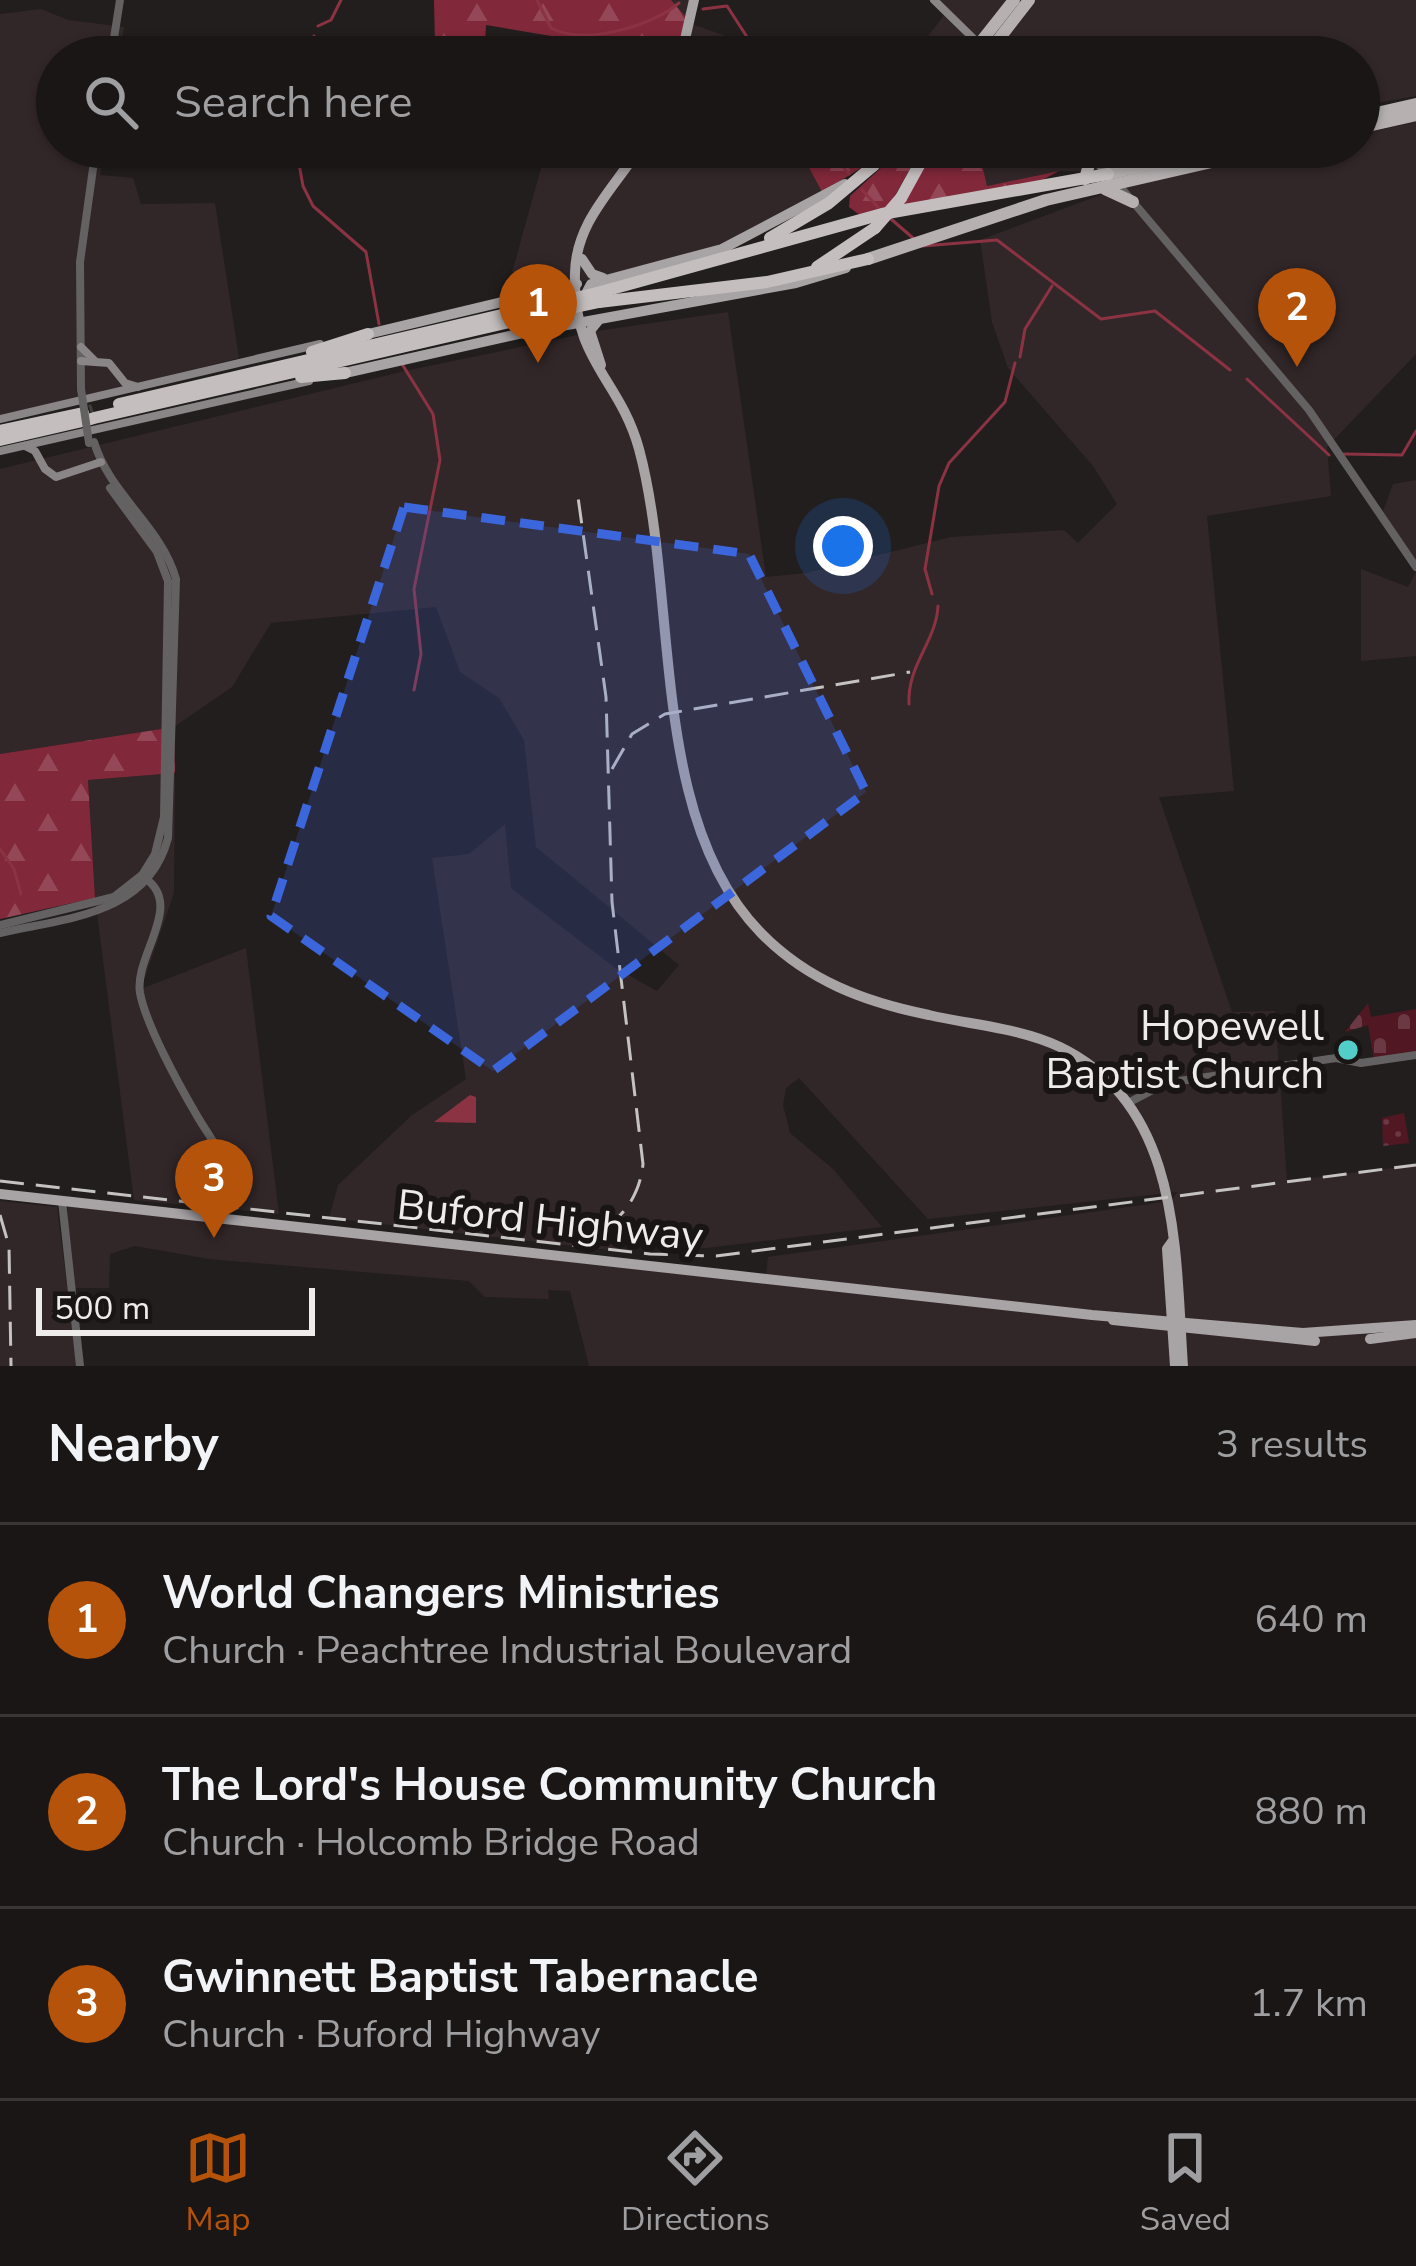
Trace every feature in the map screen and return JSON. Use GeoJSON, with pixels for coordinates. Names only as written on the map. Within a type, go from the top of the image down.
{"type":"FeatureCollection","features":[{"type":"Feature","properties":{"kind":"highway"},"geometry":{"type":"LineString","coordinates":[[998,36],[1021,0]]}},
{"type":"Feature","properties":{"kind":"highway"},"geometry":{"type":"LineString","coordinates":[[1001,36],[1021,0]]}},
{"type":"Feature","properties":{"kind":"highway"},"geometry":{"type":"LineString","coordinates":[[1380,112],[1416,104]]}},
{"type":"Feature","properties":{"kind":"highway"},"geometry":{"type":"LineString","coordinates":[[1380,123],[1416,115]]}},
{"type":"Feature","properties":{"kind":"highway"},"geometry":{"type":"LineString","coordinates":[[731,257],[830,203],[871,168]]}},
{"type":"Feature","properties":{"kind":"highway"},"geometry":{"type":"LineString","coordinates":[[800,274],[875,228],[901,198],[917,168]]}},
{"type":"Feature","properties":{"kind":"highway"},"geometry":{"type":"LineString","coordinates":[[1085,168],[1085,179]]}},
{"type":"Feature","properties":{"kind":"highway"},"geometry":{"type":"LineString","coordinates":[[92,415],[555,296],[598,298],[800,274],[868,259],[1152,168]]}},
{"type":"Feature","properties":{"kind":"highway"},"geometry":{"type":"LineString","coordinates":[[598,298],[882,214],[1169,168]]}},
{"type":"Feature","properties":{"kind":"highway"},"geometry":{"type":"LineString","coordinates":[[1098,188],[1133,202]]}},
{"type":"Feature","properties":{"kind":"highway"},"geometry":{"type":"LineString","coordinates":[[0,436],[253,382],[555,296]]}},
{"type":"Feature","properties":{"kind":"highway"},"geometry":{"type":"LineString","coordinates":[[235,377],[368,334]]}},
{"type":"Feature","properties":{"kind":"highway"},"geometry":{"type":"LineString","coordinates":[[253,382],[345,373]]}},
{"type":"Feature","properties":{"kind":"main road"},"geometry":{"type":"LineString","coordinates":[[686,36],[694,0]]}},
{"type":"Feature","properties":{"kind":"main road"},"geometry":{"type":"LineString","coordinates":[[934,0],[970,36]]}},
{"type":"Feature","properties":{"kind":"main road"},"geometry":{"type":"LineString","coordinates":[[555,296],[571,276],[580,239],[596,206],[624,168]]}},
{"type":"Feature","properties":{"kind":"main road"},"geometry":{"type":"LineString","coordinates":[[578,306],[591,284],[751,237],[870,168]]}},
{"type":"Feature","properties":{"kind":"main road"},"geometry":{"type":"LineString","coordinates":[[1101,168],[1112,179]]}},
{"type":"Feature","properties":{"kind":"main road"},"geometry":{"type":"LineString","coordinates":[[580,239],[578,306],[601,365]]}},
{"type":"Feature","properties":{"kind":"main road"},"geometry":{"type":"LineString","coordinates":[[580,239],[578,306],[641,459],[692,806],[709,857],[738,905],[776,947],[836,987],[888,1007],[1059,1047],[1105,1077],[1128,1103],[1161,1168],[1172,1242],[1179,1366]]}},
{"type":"Feature","properties":{"kind":"main road"},"geometry":{"type":"LineString","coordinates":[[582,259],[592,274],[604,278],[651,268]]}},
{"type":"Feature","properties":{"kind":"main road"},"geometry":{"type":"LineString","coordinates":[[605,381],[590,331],[607,318],[796,284],[868,259]]}},
{"type":"Feature","properties":{"kind":"main road"},"geometry":{"type":"LineString","coordinates":[[518,334],[578,306],[604,278]]}},
{"type":"Feature","properties":{"kind":"main road"},"geometry":{"type":"LineString","coordinates":[[555,296],[607,318]]}},
{"type":"Feature","properties":{"kind":"main road"},"geometry":{"type":"LineString","coordinates":[[0,419],[368,334],[563,298],[565,318],[518,334],[0,451]]}},
{"type":"Feature","properties":{"kind":"main road"},"geometry":{"type":"LineString","coordinates":[[578,306],[607,318]]}},
{"type":"Feature","properties":{"kind":"main road"},"geometry":{"type":"LineString","coordinates":[[81,346],[95,361]]}},
{"type":"Feature","properties":{"kind":"main road"},"geometry":{"type":"LineString","coordinates":[[82,361],[109,363],[120,377],[140,388]]}},
{"type":"Feature","properties":{"kind":"main road"},"geometry":{"type":"LineString","coordinates":[[115,393],[120,377]]}},
{"type":"Feature","properties":{"kind":"main road"},"geometry":{"type":"LineString","coordinates":[[39,458],[46,440]]}},
{"type":"Feature","properties":{"kind":"main road"},"geometry":{"type":"LineString","coordinates":[[23,446],[39,458],[44,470],[58,477],[93,457]]}},
{"type":"Feature","properties":{"kind":"main road","name":"Buford Highway"},"geometry":{"type":"LineString","coordinates":[[0,1194],[1176,1326],[1304,1333],[1415,1328]]}},
{"type":"Feature","properties":{"kind":"main road"},"geometry":{"type":"LineString","coordinates":[[1172,1242],[1167,1249],[1171,1301],[1182,1346],[1179,1366]]}},
{"type":"Feature","properties":{"kind":"main road"},"geometry":{"type":"LineString","coordinates":[[1151,1319],[1171,1301]]}},
{"type":"Feature","properties":{"kind":"main road"},"geometry":{"type":"LineString","coordinates":[[1371,1332],[1388,1315],[1392,1325],[1415,1328]]}},
{"type":"Feature","properties":{"kind":"main road","name":"Buford Highway"},"geometry":{"type":"LineString","coordinates":[[1092,1316],[1151,1319],[1197,1331],[1302,1341],[1415,1328]]}},
{"type":"Feature","properties":{"kind":"main road"},"geometry":{"type":"LineString","coordinates":[[1182,1346],[1197,1331]]}},
{"type":"Feature","properties":{"kind":"street"},"geometry":{"type":"LineString","coordinates":[[114,36],[120,0]]}},
{"type":"Feature","properties":{"kind":"street"},"geometry":{"type":"LineString","coordinates":[[93,168],[80,262],[81,346],[93,457],[158,546]]}},
{"type":"Feature","properties":{"kind":"street"},"geometry":{"type":"LineString","coordinates":[[1112,179],[1309,410],[1416,567]]}},
{"type":"Feature","properties":{"kind":"street"},"geometry":{"type":"LineString","coordinates":[[0,929],[109,908],[144,878],[165,850],[177,586],[158,546],[93,457]]}},
{"type":"Feature","properties":{"kind":"street"},"geometry":{"type":"LineString","coordinates":[[93,457],[123,496]]}},
{"type":"Feature","properties":{"kind":"street"},"geometry":{"type":"LineString","coordinates":[[144,878],[157,888],[161,904],[141,970],[141,998],[188,1100],[218,1148],[224,1172]]}},
{"type":"Feature","properties":{"kind":"street"},"geometry":{"type":"LineString","coordinates":[[1128,1103],[1172,1082],[1333,1059],[1361,1063],[1416,1054]]}},
{"type":"Feature","properties":{"kind":"street"},"geometry":{"type":"LineString","coordinates":[[62,1200],[80,1366]]}},
{"type":"Feature","properties":{"kind":"highlighted area"},"geometry":{"type":"Polygon","coordinates":[[[404,507],[749,554],[866,792],[493,1071],[271,916],[404,507]]]}},
{"type":"Feature","properties":{"kind":"shaded area"},"geometry":{"type":"Polygon","coordinates":[[[671,0],[697,0],[692,24],[671,0]]]}},
{"type":"Feature","properties":{"kind":"shaded area"},"geometry":{"type":"Polygon","coordinates":[[[932,0],[1416,0],[1416,96],[1380,102],[1380,36],[928,36],[945,14],[932,0]]]}},
{"type":"Feature","properties":{"kind":"shaded area"},"geometry":{"type":"Polygon","coordinates":[[[41,9],[68,20],[124,27],[122,36],[36,36],[36,168],[101,168],[100,175],[133,178],[141,204],[215,203],[239,358],[0,417],[0,14],[41,9]]]}},
{"type":"Feature","properties":{"kind":"shaded area"},"geometry":{"type":"Polygon","coordinates":[[[692,24],[725,36],[690,36],[692,24]]]}},
{"type":"Feature","properties":{"kind":"shaded area"},"geometry":{"type":"Polygon","coordinates":[[[1416,122],[1416,354],[1327,447],[1331,496],[1207,516],[1234,791],[1159,797],[1232,1012],[1275,1011],[1287,1181],[1416,1165],[1416,1366],[589,1366],[570,1291],[548,1290],[549,1299],[485,1297],[469,1281],[209,1259],[135,1246],[110,1254],[109,1288],[72,1288],[65,1245],[68,1206],[765,1283],[768,1257],[1171,1201],[1177,1192],[928,1219],[799,1078],[786,1088],[783,1105],[790,1133],[833,1169],[882,1227],[706,1248],[621,1244],[618,1251],[329,1218],[338,1185],[412,1115],[466,1079],[432,858],[469,854],[505,824],[511,888],[614,967],[657,991],[679,965],[536,847],[524,740],[499,698],[460,672],[436,607],[271,623],[232,687],[174,727],[0,754],[0,469],[405,371],[597,331],[728,312],[766,577],[806,573],[951,537],[1064,530],[1078,543],[1117,504],[1093,466],[1008,368],[992,322],[980,240],[1111,191],[1208,168],[1380,168],[1380,130],[1416,122]]]}},
{"type":"Feature","properties":{"kind":"shaded area"},"geometry":{"type":"Polygon","coordinates":[[[541,168],[809,168],[822,192],[710,250],[504,301],[541,168]]]}},
{"type":"Feature","properties":{"kind":"shaded area"},"geometry":{"type":"Polygon","coordinates":[[[983,168],[1110,168],[1059,171],[987,186],[983,168]]]}},
{"type":"Feature","properties":{"kind":"shaded area"},"geometry":{"type":"Polygon","coordinates":[[[1416,480],[1416,563],[1381,517],[1393,484],[1416,480]]]}},
{"type":"Feature","properties":{"kind":"shaded area"},"geometry":{"type":"Polygon","coordinates":[[[1361,569],[1408,587],[1416,572],[1416,656],[1361,661],[1361,569]]]}},
{"type":"Feature","properties":{"kind":"shaded area"},"geometry":{"type":"Polygon","coordinates":[[[175,773],[174,893],[141,989],[246,948],[279,1214],[134,1200],[95,898],[88,780],[175,773]]]}},
{"type":"Feature","properties":{"kind":"shaded area"},"geometry":{"type":"Polygon","coordinates":[[[470,1095],[476,1097],[476,1123],[434,1122],[470,1095]]]}},
{"type":"Feature","properties":{"kind":"shaded area"},"geometry":{"type":"Polygon","coordinates":[[[0,1201],[57,1207],[77,1366],[0,1366],[0,1201]]]}},
{"type":"Feature","properties":{"kind":"green space"},"geometry":{"type":"Polygon","coordinates":[[[434,0],[671,0],[692,24],[687,36],[552,36],[486,25],[485,36],[435,36],[434,0]]]}},
{"type":"Feature","properties":{"kind":"green space"},"geometry":{"type":"Polygon","coordinates":[[[809,168],[861,168],[822,192],[809,168]]]}},
{"type":"Feature","properties":{"kind":"green space"},"geometry":{"type":"Polygon","coordinates":[[[881,168],[910,168],[887,210],[861,216],[849,207],[850,196],[881,168]]]}},
{"type":"Feature","properties":{"kind":"green space"},"geometry":{"type":"Polygon","coordinates":[[[923,168],[983,168],[987,186],[1059,171],[1035,184],[901,208],[923,168]]]}},
{"type":"Feature","properties":{"kind":"green space"},"geometry":{"type":"Polygon","coordinates":[[[174,727],[175,773],[88,780],[95,898],[0,919],[0,754],[174,727]]]}},
{"type":"Feature","properties":{"kind":"green space"},"geometry":{"type":"Polygon","coordinates":[[[1368,1003],[1371,1017],[1416,1009],[1416,1051],[1374,1059],[1368,1025],[1345,1032],[1368,1003]]]}},
{"type":"Feature","properties":{"kind":"green space"},"geometry":{"type":"Polygon","coordinates":[[[1404,1113],[1409,1143],[1383,1146],[1382,1118],[1404,1113]]]}},
{"type":"Feature","properties":{"kind":"waterway"},"geometry":{"type":"LineString","coordinates":[[318,26],[331,20],[341,0]]}},
{"type":"Feature","properties":{"kind":"waterway"},"geometry":{"type":"LineString","coordinates":[[537,0],[551,28],[582,35],[636,26],[679,3]]}},
{"type":"Feature","properties":{"kind":"waterway"},"geometry":{"type":"LineString","coordinates":[[703,9],[727,6],[746,36]]}},
{"type":"Feature","properties":{"kind":"waterway"},"geometry":{"type":"LineString","coordinates":[[300,168],[313,206],[366,252],[379,324]]}},
{"type":"Feature","properties":{"kind":"waterway"},"geometry":{"type":"LineString","coordinates":[[844,168],[849,174]]}},
{"type":"Feature","properties":{"kind":"waterway"},"geometry":{"type":"LineString","coordinates":[[862,190],[878,207]]}},
{"type":"Feature","properties":{"kind":"waterway"},"geometry":{"type":"LineString","coordinates":[[891,219],[913,238]]}},
{"type":"Feature","properties":{"kind":"waterway"},"geometry":{"type":"LineString","coordinates":[[923,246],[997,240],[1101,319],[1155,311],[1230,370]]}},
{"type":"Feature","properties":{"kind":"waterway"},"geometry":{"type":"LineString","coordinates":[[1020,357],[1025,329],[1052,286]]}},
{"type":"Feature","properties":{"kind":"waterway"},"geometry":{"type":"LineString","coordinates":[[932,594],[925,569],[939,486],[949,463],[1005,402],[1015,363]]}},
{"type":"Feature","properties":{"kind":"waterway"},"geometry":{"type":"LineString","coordinates":[[402,364],[433,414],[440,460],[414,589],[421,654],[414,690]]}},
{"type":"Feature","properties":{"kind":"waterway"},"geometry":{"type":"LineString","coordinates":[[1247,379],[1329,455]]}},
{"type":"Feature","properties":{"kind":"waterway"},"geometry":{"type":"LineString","coordinates":[[1344,454],[1402,455],[1416,431]]}},
{"type":"Feature","properties":{"kind":"waterway"},"geometry":{"type":"LineString","coordinates":[[909,704],[912,677],[938,606]]}},
{"type":"Feature","properties":{"kind":"waterway"},"geometry":{"type":"LineString","coordinates":[[0,849],[14,869],[21,894]]}},
{"type":"Feature","properties":{"kind":"railway"},"geometry":{"type":"LineString","coordinates":[[572,1239],[599,1230],[621,1214],[636,1192],[643,1164],[612,902],[606,697],[577,490]]}},
{"type":"Feature","properties":{"kind":"railway"},"geometry":{"type":"LineString","coordinates":[[612,769],[632,734],[665,714],[910,672]]}},
{"type":"Feature","properties":{"kind":"railway"},"geometry":{"type":"LineString","coordinates":[[0,1181],[650,1254],[716,1256],[1416,1165]]}},
{"type":"Feature","properties":{"kind":"railway"},"geometry":{"type":"LineString","coordinates":[[0,1215],[9,1246],[11,1366]]}},
{"type":"Feature","properties":{"kind":"place","name":"World Changers Ministries"},"geometry":{"type":"Point","coordinates":[538,363]}},
{"type":"Feature","properties":{"kind":"place","name":"The Lord's House Community Church"},"geometry":{"type":"Point","coordinates":[1297,367]}},
{"type":"Feature","properties":{"kind":"place","name":"Hopewell Baptist Church"},"geometry":{"type":"Point","coordinates":[1348,1050]}},
{"type":"Feature","properties":{"kind":"place","name":"Gwinnett Baptist Tabernacle"},"geometry":{"type":"Point","coordinates":[214,1238]}}]}
